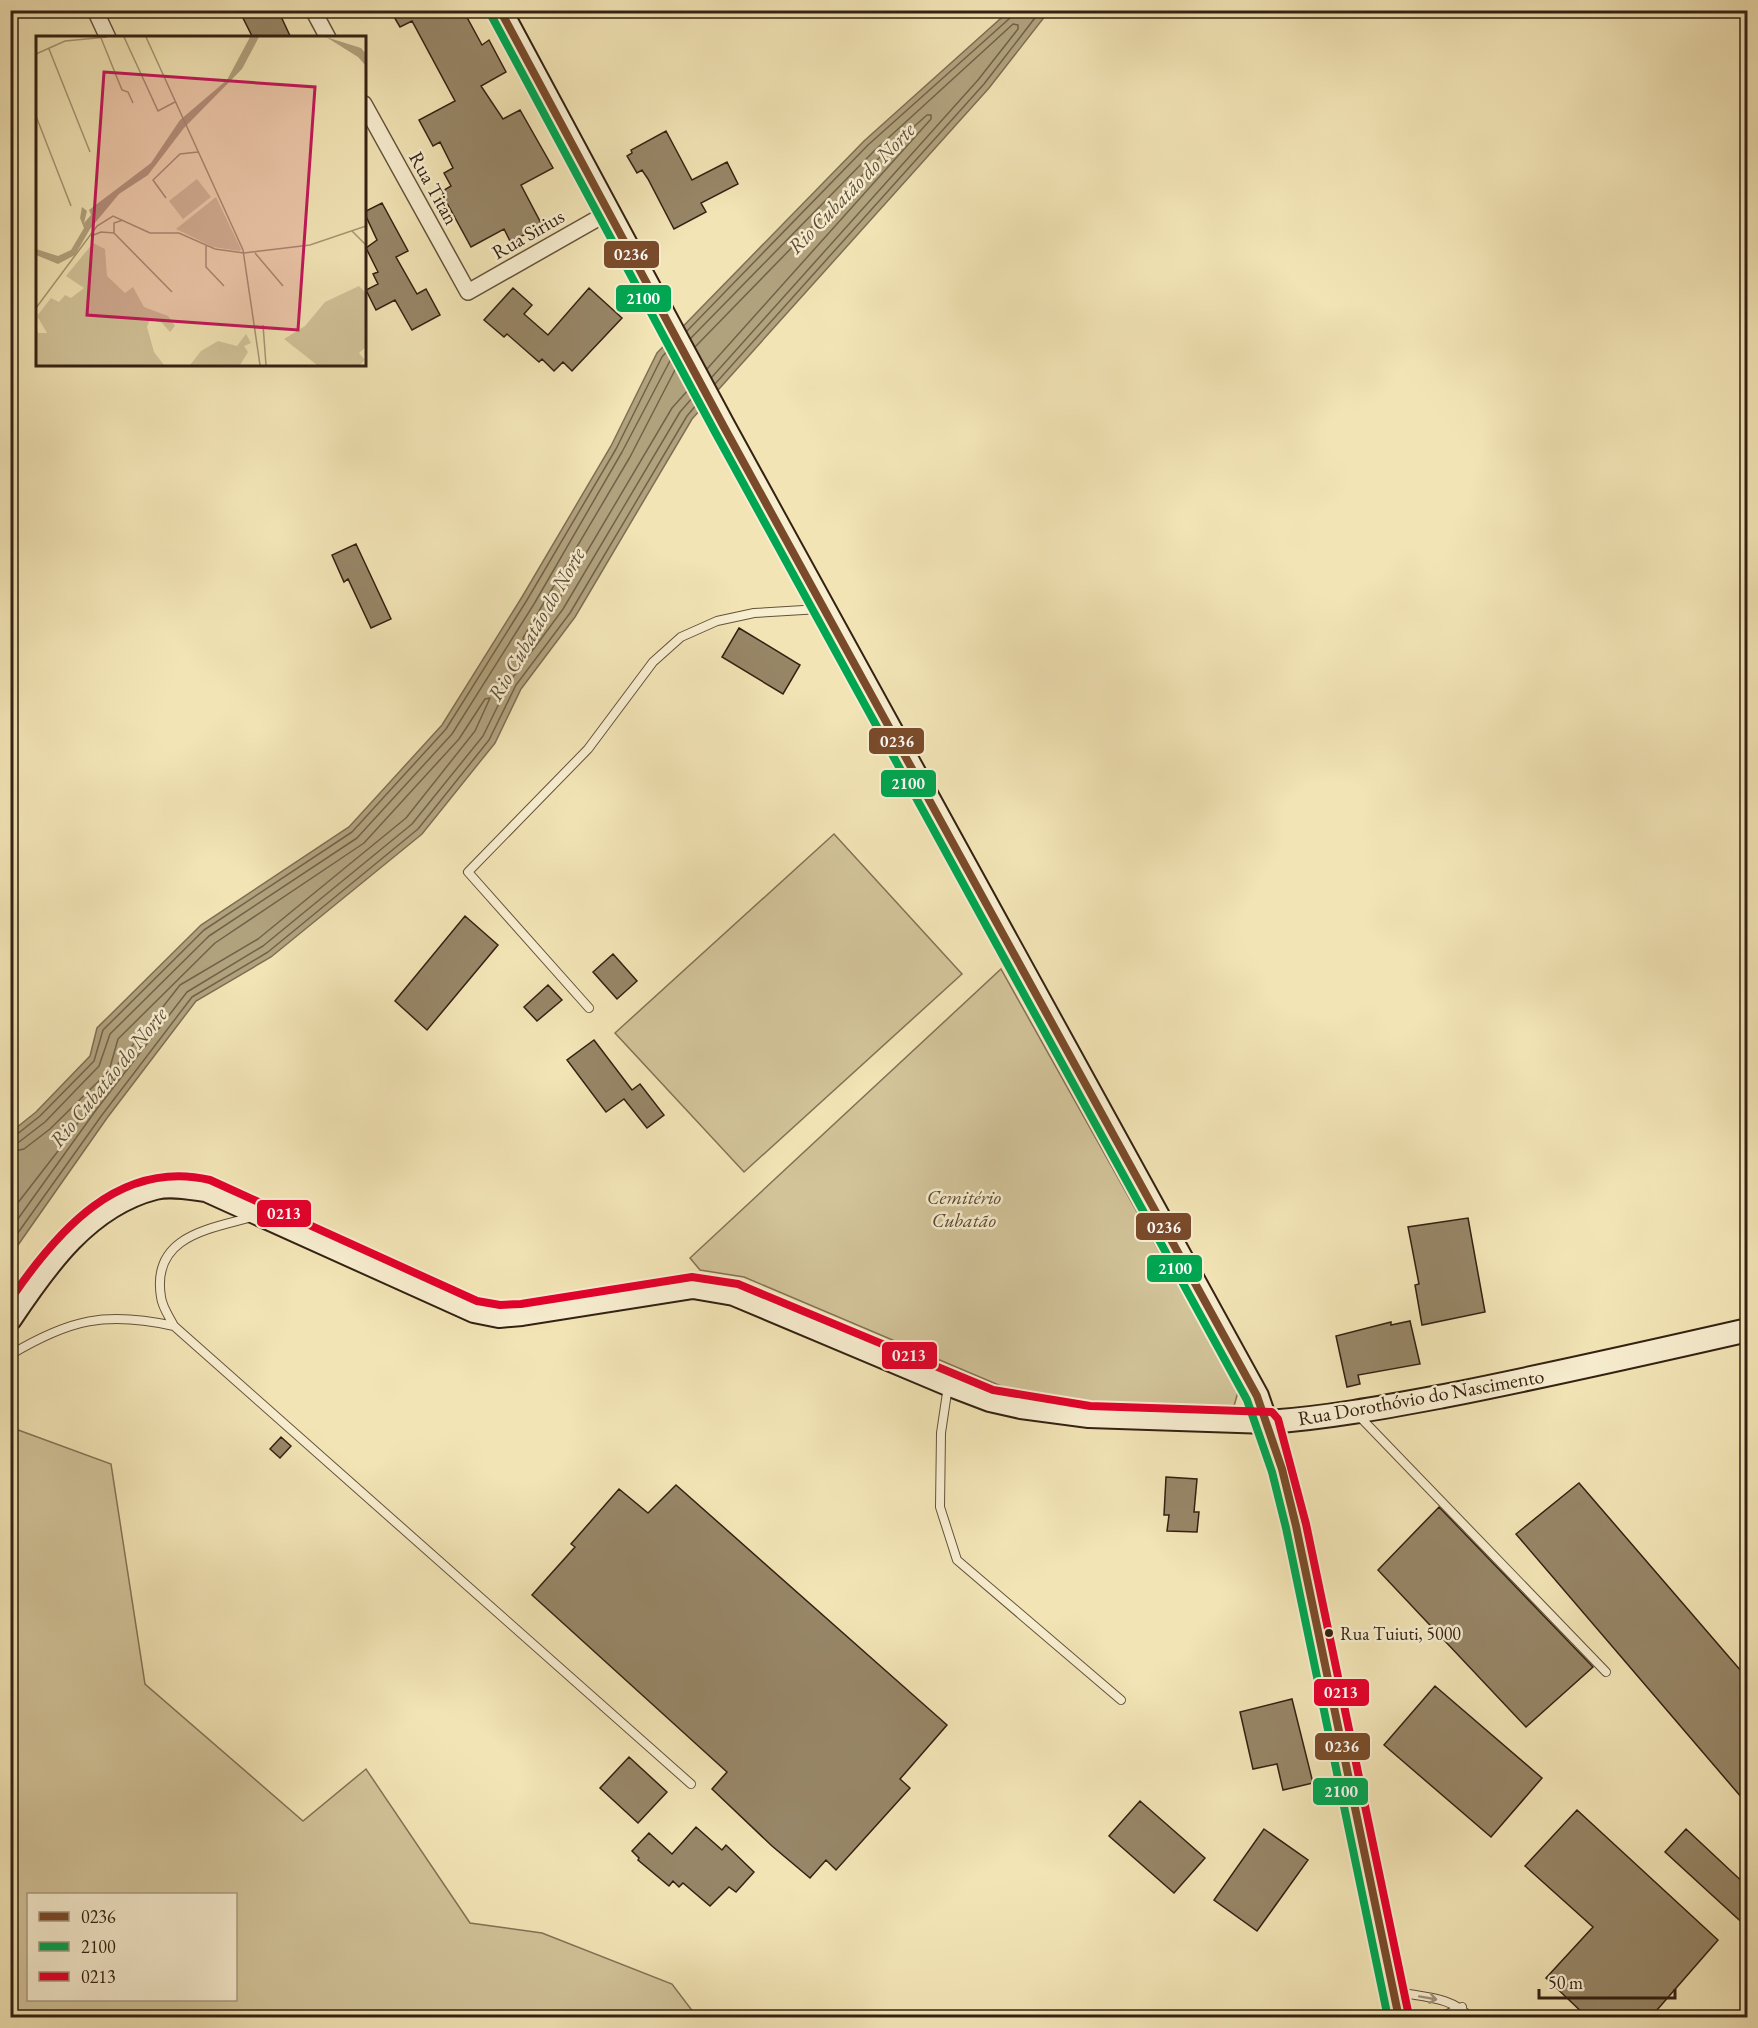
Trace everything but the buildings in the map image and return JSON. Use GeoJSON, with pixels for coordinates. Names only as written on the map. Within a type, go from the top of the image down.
{"type":"FeatureCollection","features":[{"type":"Feature","properties":{"kind":"main road"},"geometry":{"type":"LineString","coordinates":[[500,10],[724,427],[1244,1368],[1268,1422],[1296,1526],[1399,2018]]}},
{"type":"Feature","properties":{"kind":"main road","name":"Rua Dorothóvio do Nascimento"},"geometry":{"type":"LineString","coordinates":[[10,1319],[36,1281],[69,1240],[102,1212],[157,1187],[206,1190],[262,1214],[443,1300],[474,1311],[499,1316],[522,1314],[670,1289],[713,1288],[734,1294],[990,1400],[1053,1413],[1268,1422],[1356,1412],[1517,1382],[1748,1330]]}},
{"type":"Feature","properties":{"kind":"street"},"geometry":{"type":"LineString","coordinates":[[95,10],[107,36]]}},
{"type":"Feature","properties":{"kind":"street"},"geometry":{"type":"LineString","coordinates":[[313,10],[327,36]]}},
{"type":"Feature","properties":{"kind":"street","name":"Rua Titan"},"geometry":{"type":"LineString","coordinates":[[366,108],[468,292]]}},
{"type":"Feature","properties":{"kind":"street","name":"Rua Sirius"},"geometry":{"type":"LineString","coordinates":[[468,292],[609,212]]}},
{"type":"Feature","properties":{"kind":"lane"},"geometry":{"type":"LineString","coordinates":[[589,1008],[468,872],[588,749],[653,662],[681,637],[717,621],[754,613],[824,609]]}},
{"type":"Feature","properties":{"kind":"lane"},"geometry":{"type":"LineString","coordinates":[[262,1214],[198,1232],[175,1244],[162,1267],[161,1298],[174,1326],[691,1784]]}},
{"type":"Feature","properties":{"kind":"lane"},"geometry":{"type":"LineString","coordinates":[[10,1354],[69,1325],[120,1318],[174,1326]]}},
{"type":"Feature","properties":{"kind":"lane"},"geometry":{"type":"LineString","coordinates":[[948,1384],[941,1433],[940,1507],[957,1560],[1121,1700]]}},
{"type":"Feature","properties":{"kind":"lane"},"geometry":{"type":"LineString","coordinates":[[1356,1412],[1606,1672]]}},
{"type":"Feature","properties":{"kind":"lane"},"geometry":{"type":"LineString","coordinates":[[1392,1991],[1441,2000],[1462,2007],[1470,2018]]}},
{"type":"Feature","properties":{"kind":"lane"},"geometry":{"type":"LineString","coordinates":[[1439,2018],[1462,2007]]}},
{"type":"Feature","properties":{"kind":"green space"},"geometry":{"type":"Polygon","coordinates":[[[834,834],[962,974],[744,1172],[615,1033],[834,834]]]}},
{"type":"Feature","properties":{"kind":"green space","name":"Cemitério Cubatão"},"geometry":{"type":"Polygon","coordinates":[[[1001,969],[1238,1392],[1234,1406],[1222,1417],[1090,1407],[1008,1389],[744,1277],[700,1270],[690,1258],[1001,969]]]}},
{"type":"Feature","properties":{"kind":"green space"},"geometry":{"type":"Polygon","coordinates":[[[10,1427],[111,1464],[145,1684],[303,1821],[366,1769],[470,1923],[542,1933],[672,1984],[697,2017],[11,2017],[10,1427]]]}},
{"type":"Feature","properties":{"kind":"water","name":"Rio Cubatão do Norte"},"geometry":{"type":"Polygon","coordinates":[[[1009,11],[1049,11],[989,88],[692,419],[575,617],[521,689],[495,743],[422,834],[271,957],[196,1001],[107,1118],[11,1255],[11,1132],[36,1112],[90,1056],[97,1028],[201,925],[349,827],[442,725],[522,597],[611,446],[657,353],[864,141],[1009,11]]]}},
{"type":"Feature","properties":{"kind":"transit line","name":"0236"},"geometry":{"type":"LineString","coordinates":[[500,10],[724,427],[1257,1396],[1282,1469],[1296,1526],[1399,2018]]}},
{"type":"Feature","properties":{"kind":"transit line","name":"2100"},"geometry":{"type":"LineString","coordinates":[[491,15],[715,432],[1247,1400],[1272,1472],[1286,1528],[1388,2018]]}},
{"type":"Feature","properties":{"kind":"transit line","name":"0213"},"geometry":{"type":"LineString","coordinates":[[10,1300],[48,1249],[94,1206],[119,1191],[147,1180],[177,1176],[210,1180],[477,1301],[500,1305],[521,1304],[692,1277],[738,1284],[993,1390],[1090,1406],[1272,1412],[1278,1419],[1306,1524],[1409,2016]]}},
{"type":"Feature","properties":{"kind":"place","name":"Rua Tuiuti, 5000"},"geometry":{"type":"Point","coordinates":[1329,1633]}}]}
